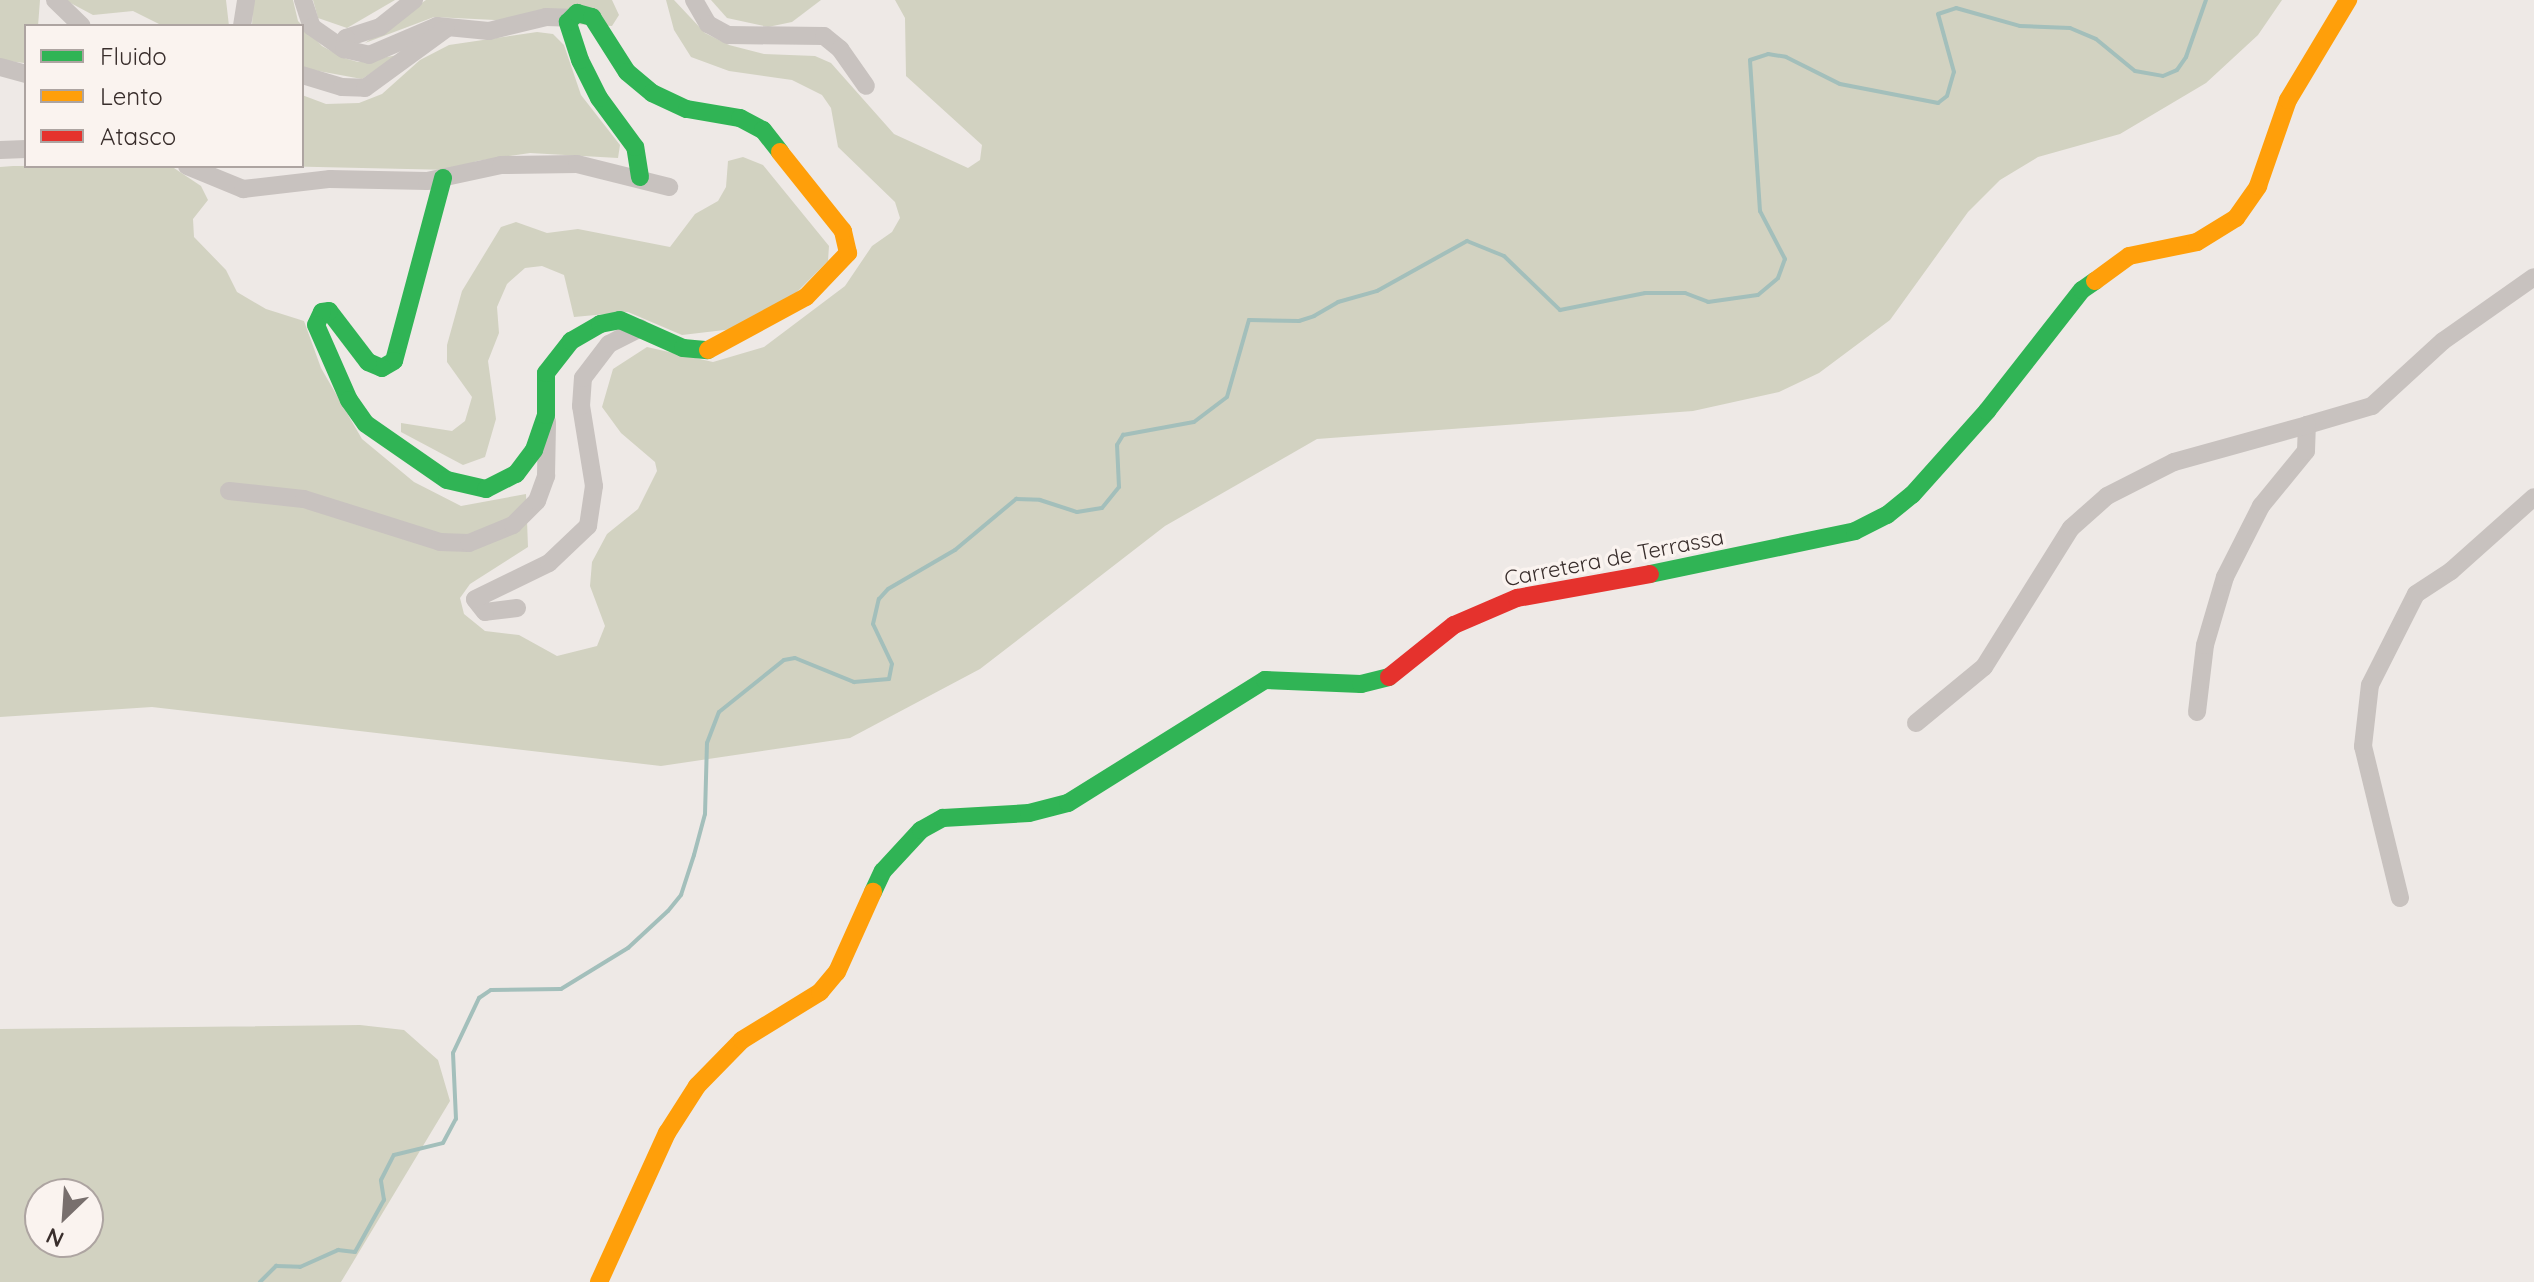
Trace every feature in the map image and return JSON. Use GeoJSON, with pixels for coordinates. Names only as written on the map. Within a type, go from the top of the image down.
{"type":"FeatureCollection","features":[{"type":"Feature","properties":{"kind":"street"},"geometry":{"type":"LineString","coordinates":[[55,0],[80,24]]}},
{"type":"Feature","properties":{"kind":"street"},"geometry":{"type":"LineString","coordinates":[[242,24],[246,0]]}},
{"type":"Feature","properties":{"kind":"street"},"geometry":{"type":"LineString","coordinates":[[229,491],[304,499],[440,542],[469,543],[513,525],[537,501],[546,476],[544,379],[557,353],[608,321],[640,328],[693,351],[721,347],[806,297],[842,265],[849,243],[758,126],[687,109],[652,93],[627,72],[592,17],[581,13],[570,18],[546,17],[489,31],[453,26],[430,27],[364,57],[344,49],[312,27],[303,0]]}},
{"type":"Feature","properties":{"kind":"street"},"geometry":{"type":"LineString","coordinates":[[344,49],[346,38],[380,27],[414,0]]}},
{"type":"Feature","properties":{"kind":"street"},"geometry":{"type":"LineString","coordinates":[[694,0],[708,24],[728,35],[824,36],[840,49],[866,86]]}},
{"type":"Feature","properties":{"kind":"street","name":"Carretera de Terrassa"},"geometry":{"type":"LineString","coordinates":[[599,1282],[667,1133],[697,1086],[742,1040],[820,992],[837,972],[883,871],[921,830],[943,818],[1029,813],[1068,803],[1265,680],[1361,684],[1391,676],[1454,625],[1517,598],[1778,549],[1855,531],[1887,515],[1912,495],[1987,411],[2082,290],[2129,256],[2197,242],[2236,218],[2258,186],[2288,100],[2348,0]]}},
{"type":"Feature","properties":{"kind":"street"},"geometry":{"type":"LineString","coordinates":[[570,18],[570,33],[591,85],[635,147],[640,177]]}},
{"type":"Feature","properties":{"kind":"street"},"geometry":{"type":"LineString","coordinates":[[304,76],[342,87],[365,88],[453,26]]}},
{"type":"Feature","properties":{"kind":"street"},"geometry":{"type":"LineString","coordinates":[[0,67],[24,73]]}},
{"type":"Feature","properties":{"kind":"street"},"geometry":{"type":"LineString","coordinates":[[0,150],[24,149]]}},
{"type":"Feature","properties":{"kind":"street"},"geometry":{"type":"LineString","coordinates":[[192,168],[243,189],[330,179],[443,178],[501,165],[577,164],[640,177],[669,187]]}},
{"type":"Feature","properties":{"kind":"street"},"geometry":{"type":"LineString","coordinates":[[443,178],[394,361],[382,368],[372,365],[329,311],[318,316],[317,329],[360,417],[394,447],[457,484],[486,489],[508,481],[534,450],[546,415]]}},
{"type":"Feature","properties":{"kind":"street"},"geometry":{"type":"LineString","coordinates":[[1916,723],[1984,667],[2071,528],[2107,496],[2174,462],[2372,406],[2443,341],[2534,277]]}},
{"type":"Feature","properties":{"kind":"street"},"geometry":{"type":"LineString","coordinates":[[517,608],[485,612],[475,599],[549,563],[588,526],[594,486],[581,388],[600,352],[618,336],[640,328]]}},
{"type":"Feature","properties":{"kind":"street"},"geometry":{"type":"LineString","coordinates":[[2197,712],[2205,645],[2225,577],[2261,506],[2306,451],[2307,425]]}},
{"type":"Feature","properties":{"kind":"street"},"geometry":{"type":"LineString","coordinates":[[2400,898],[2363,746],[2370,685],[2416,594],[2451,571],[2534,497]]}},
{"type":"Feature","properties":{"kind":"green space"},"geometry":{"type":"Polygon","coordinates":[[[0,0],[40,0],[38,24],[24,24],[24,63],[0,60],[0,0]]]}},
{"type":"Feature","properties":{"kind":"green space"},"geometry":{"type":"Polygon","coordinates":[[[65,0],[226,0],[229,24],[159,24],[133,11],[93,15],[65,0]]]}},
{"type":"Feature","properties":{"kind":"green space"},"geometry":{"type":"Polygon","coordinates":[[[253,0],[293,0],[301,24],[252,24],[253,0]]]}},
{"type":"Feature","properties":{"kind":"green space"},"geometry":{"type":"Polygon","coordinates":[[[313,0],[395,0],[347,28],[318,18],[313,0]]]}},
{"type":"Feature","properties":{"kind":"green space"},"geometry":{"type":"Polygon","coordinates":[[[426,0],[612,0],[619,15],[612,26],[434,17],[365,43],[426,0]]]}},
{"type":"Feature","properties":{"kind":"green space"},"geometry":{"type":"Polygon","coordinates":[[[666,0],[674,0],[705,33],[729,45],[764,54],[815,56],[831,63],[894,134],[968,168],[980,160],[982,145],[906,76],[905,18],[895,0],[2282,0],[2258,35],[2206,83],[2120,134],[2038,157],[2000,180],[1968,212],[1890,320],[1819,373],[1779,392],[1693,411],[1317,439],[1165,526],[980,669],[850,738],[661,766],[152,707],[0,717],[0,167],[174,168],[201,186],[208,200],[193,219],[194,237],[226,270],[237,292],[266,309],[304,321],[321,368],[362,439],[414,482],[461,506],[526,494],[528,547],[470,584],[460,598],[464,614],[485,631],[519,635],[557,656],[597,646],[605,626],[590,586],[592,562],[607,534],[638,509],[657,471],[655,462],[621,433],[602,407],[613,369],[647,347],[713,362],[764,347],[845,286],[872,246],[892,232],[900,218],[895,202],[838,147],[831,108],[822,95],[792,80],[729,71],[691,57],[674,30],[666,0]]]}},
{"type":"Feature","properties":{"kind":"green space"},"geometry":{"type":"Polygon","coordinates":[[[711,0],[821,0],[792,22],[768,27],[727,18],[711,0]]]}},
{"type":"Feature","properties":{"kind":"green space"},"geometry":{"type":"Polygon","coordinates":[[[304,27],[322,46],[344,58],[358,62],[398,55],[362,79],[304,68],[304,27]]]}},
{"type":"Feature","properties":{"kind":"green space"},"geometry":{"type":"Polygon","coordinates":[[[537,32],[553,34],[564,45],[581,95],[620,145],[618,158],[530,153],[477,161],[452,170],[304,167],[304,96],[326,104],[359,103],[382,94],[420,60],[449,45],[537,32]]]}},
{"type":"Feature","properties":{"kind":"green space"},"geometry":{"type":"Polygon","coordinates":[[[743,157],[763,165],[829,246],[828,261],[793,296],[733,329],[682,335],[628,312],[574,317],[564,275],[542,266],[525,268],[507,284],[497,307],[499,333],[488,361],[496,419],[485,457],[463,465],[401,432],[401,423],[452,431],[465,421],[472,397],[447,362],[447,345],[462,291],[501,227],[516,222],[547,233],[578,229],[670,247],[695,214],[718,201],[726,187],[728,161],[743,157]]]}},
{"type":"Feature","properties":{"kind":"green space"},"geometry":{"type":"Polygon","coordinates":[[[360,1025],[404,1030],[438,1060],[450,1101],[341,1282],[0,1282],[0,1029],[360,1025]]]}},
{"type":"Feature","properties":{"kind":"waterway"},"geometry":{"type":"LineString","coordinates":[[260,1282],[276,1266],[300,1267],[338,1250],[355,1252],[384,1200],[381,1180],[394,1155],[443,1143],[456,1119],[453,1053],[479,998],[491,990],[561,989],[628,948],[681,895],[705,814],[707,743],[719,712],[784,660],[795,658],[854,682],[889,679],[892,664],[873,624],[879,599],[888,589],[955,550],[1016,499],[1040,500],[1077,512],[1102,508],[1119,487],[1117,445],[1123,435],[1194,422],[1227,397],[1249,320],[1299,321],[1314,316],[1338,302],[1377,291],[1467,241],[1504,256],[1560,310],[1645,293],[1685,293],[1708,302],[1758,295],[1778,278],[1785,259],[1760,211],[1750,60],[1768,54],[1786,57],[1840,84],[1938,103],[1947,96],[1954,72],[1938,14],[1956,8],[2020,26],[2070,28],[2096,39],[2135,71],[2163,76],[2177,70],[2186,57],[2206,0]]}},
{"type":"Feature","properties":{"kind":"traffic: fast"},"geometry":{"type":"LineString","coordinates":[[640,177],[635,147],[599,98],[580,60],[568,22],[577,13],[592,17],[627,72],[652,93],[687,109],[740,118],[763,130],[780,152]]}},
{"type":"Feature","properties":{"kind":"traffic: fast"},"geometry":{"type":"LineString","coordinates":[[443,178],[394,361],[382,368],[368,362],[329,311],[322,312],[316,325],[349,400],[366,424],[447,480],[486,489],[516,474],[534,450],[546,415],[546,373],[571,341],[600,324],[620,320],[683,348],[708,350]]}},
{"type":"Feature","properties":{"kind":"traffic: fast"},"geometry":{"type":"LineString","coordinates":[[1650,574],[1855,531],[1887,515],[1912,495],[1987,411],[2082,290],[2095,281]]}},
{"type":"Feature","properties":{"kind":"traffic: fast"},"geometry":{"type":"LineString","coordinates":[[873,892],[883,871],[921,830],[943,818],[1029,813],[1068,803],[1265,680],[1361,684],[1389,677]]}},
{"type":"Feature","properties":{"kind":"traffic: slow"},"geometry":{"type":"LineString","coordinates":[[2095,281],[2129,256],[2197,242],[2236,218],[2258,186],[2288,100],[2348,0]]}},
{"type":"Feature","properties":{"kind":"traffic: slow"},"geometry":{"type":"LineString","coordinates":[[708,350],[806,297],[848,253],[843,231],[780,152]]}},
{"type":"Feature","properties":{"kind":"traffic: slow"},"geometry":{"type":"LineString","coordinates":[[599,1282],[667,1133],[697,1086],[742,1040],[820,992],[837,972],[873,892]]}},
{"type":"Feature","properties":{"kind":"traffic: jam"},"geometry":{"type":"LineString","coordinates":[[1389,677],[1454,625],[1517,598],[1650,574]]}}]}
